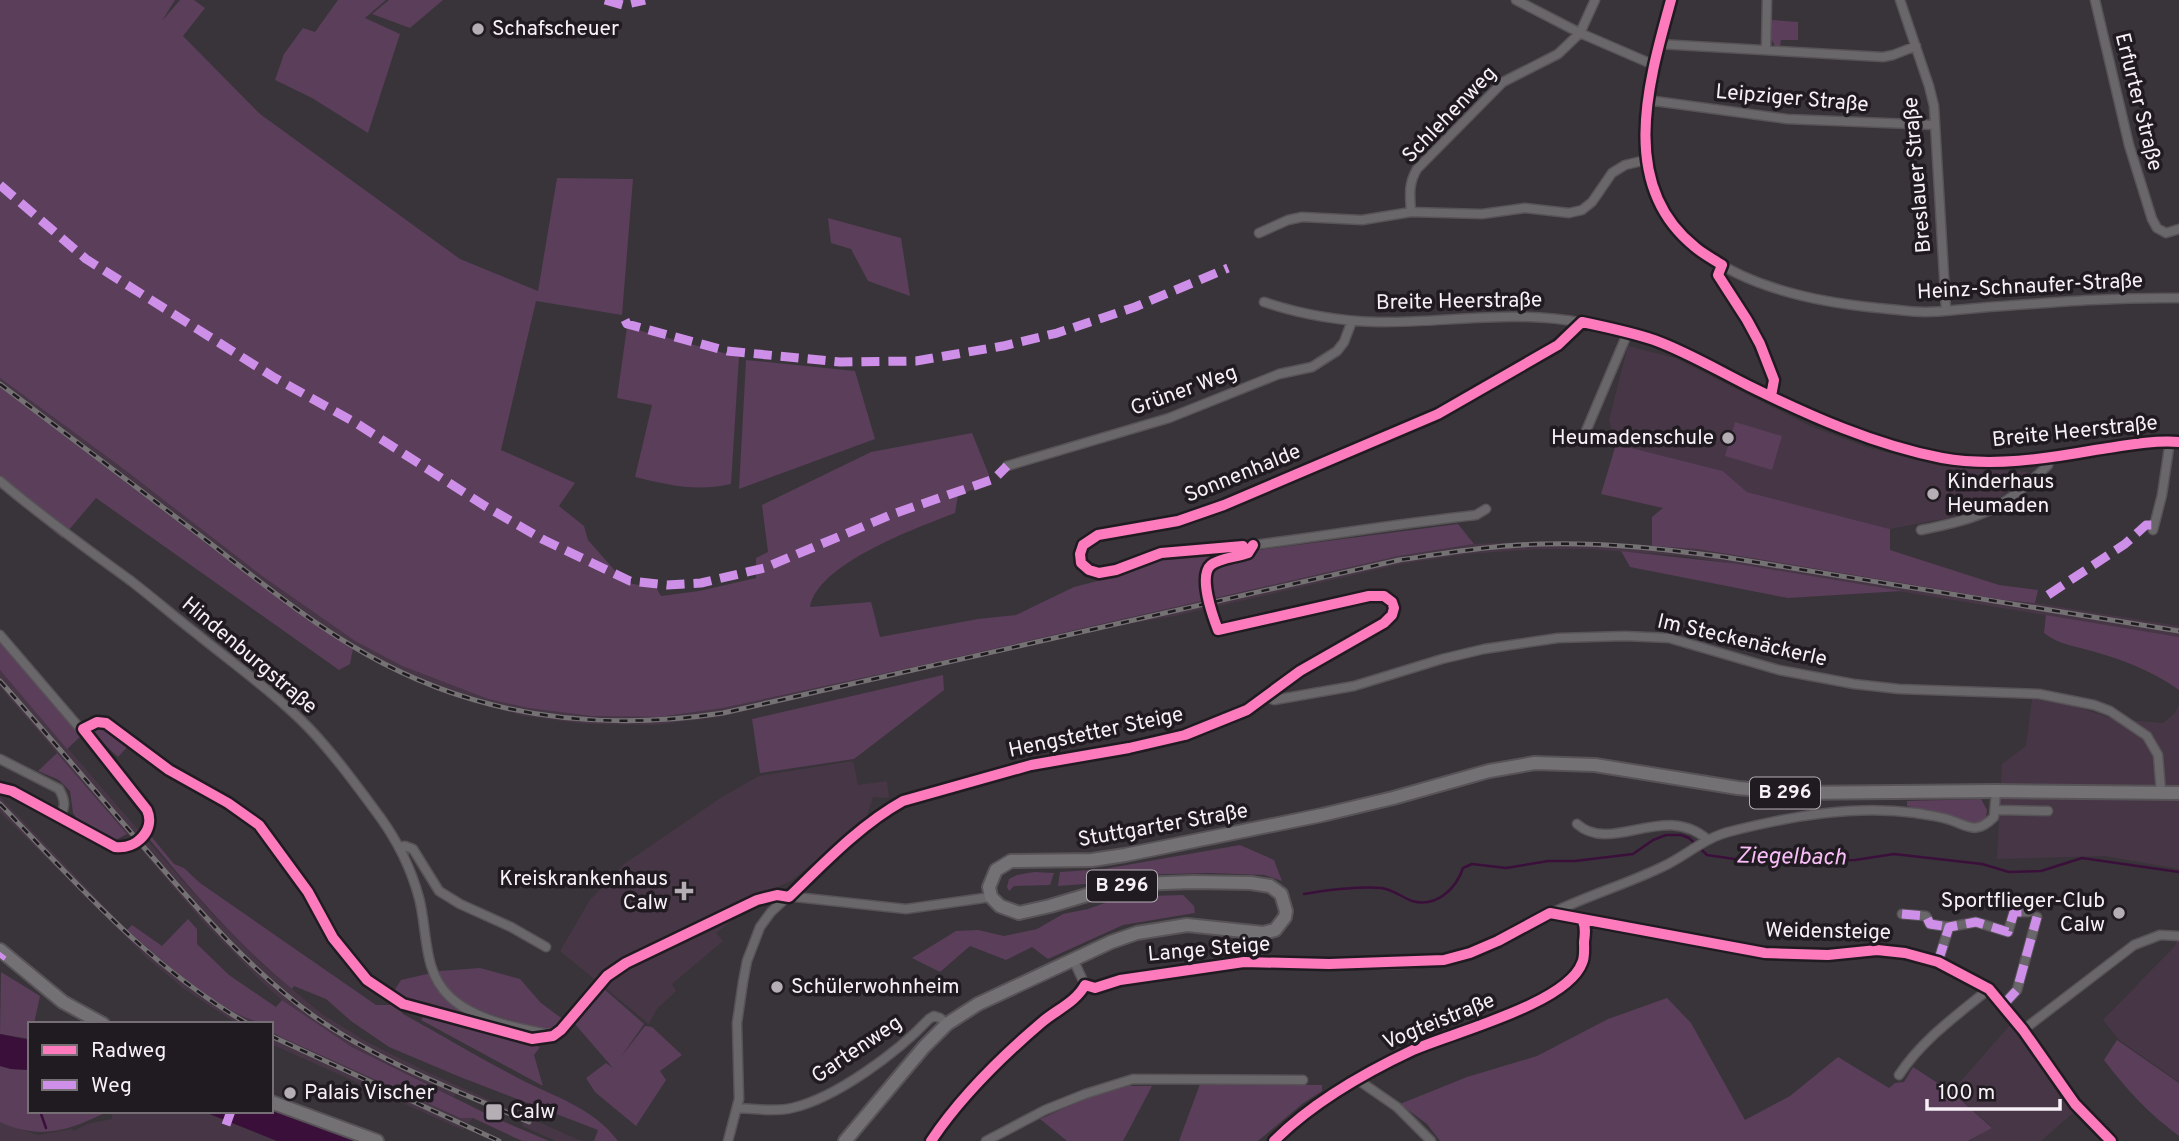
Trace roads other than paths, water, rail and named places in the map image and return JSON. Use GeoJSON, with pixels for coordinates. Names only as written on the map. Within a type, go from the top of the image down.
{"type":"FeatureCollection","features":[{"type":"Feature","properties":{"kind":"main road","name":"Stuttgarter Straße"},"geometry":{"type":"LineString","coordinates":[[991,897],[991,878],[996,870],[1012,861],[1092,860],[1137,853],[1309,818],[1489,771],[1535,763],[1595,765],[1738,788],[1793,793],[2179,793]]}},
{"type":"Feature","properties":{"kind":"main road","name":"B 296"},"geometry":{"type":"LineString","coordinates":[[845,1141],[899,1074],[947,1024],[978,1004],[1124,937],[1166,927],[1209,926],[1263,933],[1275,930],[1285,917],[1285,900],[1281,894],[1270,886],[1251,883],[1137,884],[1114,887],[1019,913],[1006,910],[991,897]]}},
{"type":"Feature","properties":{"kind":"main road"},"geometry":{"type":"LineString","coordinates":[[1,954],[63,1002],[99,1022]]}},
{"type":"Feature","properties":{"kind":"main road"},"geometry":{"type":"LineString","coordinates":[[273,1103],[377,1141]]}},
{"type":"Feature","properties":{"kind":"street"},"geometry":{"type":"LineString","coordinates":[[1516,0],[1580,33],[1654,65]]}},
{"type":"Feature","properties":{"kind":"street","name":"Schlehenweg"},"geometry":{"type":"LineString","coordinates":[[1412,212],[1409,189],[1417,169],[1503,82],[1558,54],[1580,33],[1595,0]]}},
{"type":"Feature","properties":{"kind":"street","name":"Heinz-Schnaufer-Straße"},"geometry":{"type":"LineString","coordinates":[[1671,0],[1647,100],[1646,160],[1662,206],[1674,225],[1694,247],[1722,265],[1750,280],[1790,294],[1839,304],[1924,312],[2103,300],[2179,298]]}},
{"type":"Feature","properties":{"kind":"street"},"geometry":{"type":"LineString","coordinates":[[1766,0],[1766,50]]}},
{"type":"Feature","properties":{"kind":"street","name":"Breslauer Straße"},"geometry":{"type":"LineString","coordinates":[[1900,0],[1929,86],[1935,125],[1946,310]]}},
{"type":"Feature","properties":{"kind":"street","name":"Erfurter Straße"},"geometry":{"type":"LineString","coordinates":[[2095,0],[2129,145],[2151,219],[2157,228],[2166,233],[2179,229]]}},
{"type":"Feature","properties":{"kind":"street"},"geometry":{"type":"LineString","coordinates":[[1659,44],[1882,57],[1916,46]]}},
{"type":"Feature","properties":{"kind":"street","name":"Leipziger Straße"},"geometry":{"type":"LineString","coordinates":[[1647,100],[1787,119],[1935,125]]}},
{"type":"Feature","properties":{"kind":"street"},"geometry":{"type":"LineString","coordinates":[[1259,233],[1302,217],[1362,220],[1412,212],[1482,214],[1525,208],[1569,213],[1582,210],[1592,202],[1612,173],[1625,165],[1646,160]]}},
{"type":"Feature","properties":{"kind":"street"},"geometry":{"type":"LineString","coordinates":[[1722,265],[1718,275],[1748,320],[1771,369],[1774,380],[1771,396]]}},
{"type":"Feature","properties":{"kind":"street","name":"Breite Heerstraße"},"geometry":{"type":"LineString","coordinates":[[1264,302],[1352,321],[1424,321],[1520,315],[1582,322],[1628,332],[1677,349],[1830,423],[1942,458],[2012,461],[2174,441]]}},
{"type":"Feature","properties":{"kind":"street","name":"Grüner Weg"},"geometry":{"type":"LineString","coordinates":[[1007,466],[1169,418],[1279,374],[1312,367],[1337,351],[1344,342],[1352,321]]}},
{"type":"Feature","properties":{"kind":"street","name":"Sonnenhalde"},"geometry":{"type":"LineString","coordinates":[[1486,509],[1476,515],[1227,548],[1161,553],[1116,570],[1099,573],[1089,570],[1081,563],[1083,545],[1098,535],[1137,530],[1190,517],[1437,414],[1558,345],[1582,322]]}},
{"type":"Feature","properties":{"kind":"street"},"geometry":{"type":"LineString","coordinates":[[1586,440],[1586,432],[1606,380],[1628,332]]}},
{"type":"Feature","properties":{"kind":"street"},"geometry":{"type":"LineString","coordinates":[[2153,530],[2174,441]]}},
{"type":"Feature","properties":{"kind":"street","name":"Breite Heerstraße"},"geometry":{"type":"LineString","coordinates":[[1921,530],[1981,515],[2005,503],[2048,465],[2050,457]]}},
{"type":"Feature","properties":{"kind":"street","name":"Hindenburgstraße"},"geometry":{"type":"LineString","coordinates":[[0,481],[59,529],[141,589],[289,709],[344,768],[400,847],[420,899],[428,955],[434,975],[449,996],[461,1006],[479,1014],[524,1030],[553,1035]]}},
{"type":"Feature","properties":{"kind":"street","name":"Hengstetter Steige"},"geometry":{"type":"LineString","coordinates":[[727,1141],[739,1099],[737,1023],[747,961],[760,927],[771,912],[886,811],[903,801],[1031,765],[1185,735],[1247,710],[1300,671],[1384,623],[1392,615],[1394,608],[1392,601],[1384,596],[1369,596],[1218,630]]}},
{"type":"Feature","properties":{"kind":"street"},"geometry":{"type":"LineString","coordinates":[[0,635],[83,729],[144,805],[151,824],[135,843],[120,848],[106,843],[12,791],[0,788]]}},
{"type":"Feature","properties":{"kind":"street","name":"Im Steckenäckerle"},"geometry":{"type":"LineString","coordinates":[[1267,697],[1274,700],[1354,686],[1484,649],[1546,640],[1625,636],[1669,638],[1779,670],[1854,684],[1899,689],[2039,694],[2094,705],[2110,711],[2147,736],[2158,755],[2161,792]]}},
{"type":"Feature","properties":{"kind":"street"},"geometry":{"type":"LineString","coordinates":[[83,729],[96,722],[106,723],[169,770],[247,815],[258,825],[308,892],[333,938],[353,966],[392,998],[403,1004],[532,1040],[553,1035],[561,1030],[607,976],[626,963],[757,901],[777,895],[906,909],[991,897]]}},
{"type":"Feature","properties":{"kind":"street"},"geometry":{"type":"LineString","coordinates":[[0,759],[59,789],[65,807],[60,817]]}},
{"type":"Feature","properties":{"kind":"street"},"geometry":{"type":"LineString","coordinates":[[1996,791],[1997,810],[2048,811]]}},
{"type":"Feature","properties":{"kind":"street","name":"Lange Steige"},"geometry":{"type":"LineString","coordinates":[[1085,985],[1095,988],[1120,979],[1244,962],[1329,964],[1444,960],[1470,953],[1550,913],[1665,866],[1706,840],[1729,831],[1845,811],[1895,810],[1930,815],[1977,828],[1987,824],[1997,810]]}},
{"type":"Feature","properties":{"kind":"street"},"geometry":{"type":"LineString","coordinates":[[1577,824],[1590,833],[1619,833],[1669,824],[1698,831],[1706,840]]}},
{"type":"Feature","properties":{"kind":"street"},"geometry":{"type":"LineString","coordinates":[[400,847],[413,849],[439,891],[546,947]]}},
{"type":"Feature","properties":{"kind":"street","name":"Weidensteige"},"geometry":{"type":"LineString","coordinates":[[1902,915],[1926,916],[1930,924],[1949,927],[1976,922],[2008,932],[2014,912],[2028,912]]}},
{"type":"Feature","properties":{"kind":"street","name":"Weidensteige"},"geometry":{"type":"LineString","coordinates":[[1550,913],[1765,953],[1828,955],[1877,950],[1905,953],[1938,962],[1989,989],[2004,1004],[2075,1104],[2110,1141]]}},
{"type":"Feature","properties":{"kind":"street"},"geometry":{"type":"LineString","coordinates":[[2004,1004],[2017,990],[2037,917]]}},
{"type":"Feature","properties":{"kind":"street","name":"Vogteistraße"},"geometry":{"type":"LineString","coordinates":[[1274,1141],[1318,1105],[1416,1049],[1490,1023],[1553,992],[1569,980],[1583,964],[1586,928],[1583,921]]}},
{"type":"Feature","properties":{"kind":"street"},"geometry":{"type":"LineString","coordinates":[[1938,962],[1949,927]]}},
{"type":"Feature","properties":{"kind":"street"},"geometry":{"type":"LineString","coordinates":[[2023,1030],[2134,945],[2160,935],[2179,936]]}},
{"type":"Feature","properties":{"kind":"street"},"geometry":{"type":"LineString","coordinates":[[931,1141],[985,1072],[1058,1009],[1079,996],[1085,985],[1073,959]]}},
{"type":"Feature","properties":{"kind":"street"},"geometry":{"type":"LineString","coordinates":[[1899,1075],[1910,1058],[1927,1041],[1989,989]]}},
{"type":"Feature","properties":{"kind":"street","name":"Gartenweg"},"geometry":{"type":"LineString","coordinates":[[737,1108],[789,1108],[809,1102],[838,1088],[893,1052],[934,1016],[947,1024]]}},
{"type":"Feature","properties":{"kind":"street"},"geometry":{"type":"LineString","coordinates":[[986,1141],[1045,1110],[1133,1079],[1303,1080]]}},
{"type":"Feature","properties":{"kind":"street"},"geometry":{"type":"LineString","coordinates":[[1358,1080],[1397,1107],[1431,1141]]}},
{"type":"Feature","properties":{"kind":"waterway","name":"Ziegelbach"},"geometry":{"type":"LineString","coordinates":[[1304,894],[1382,888],[1412,901],[1429,902],[1450,890],[1463,868],[1472,864],[1506,868],[1548,861],[1575,861],[1633,854],[1653,840],[1666,835],[1689,838],[1707,855],[1755,862],[1855,860],[1894,854],[1982,864],[2009,872],[2041,871],[2082,858],[2179,872]]}},
{"type":"Feature","properties":{"kind":"waterway"},"geometry":{"type":"LineString","coordinates":[[41,1113],[46,1128]]}},
{"type":"Feature","properties":{"kind":"railway"},"geometry":{"type":"LineString","coordinates":[[0,384],[284,600],[345,642],[408,675],[451,692],[540,714],[631,721],[723,713],[1399,560],[1525,545],[1611,545],[1724,557],[2179,631]]}},
{"type":"Feature","properties":{"kind":"railway"},"geometry":{"type":"LineString","coordinates":[[0,681],[203,914],[267,979],[315,1017],[366,1048],[419,1075],[529,1122]]}},
{"type":"Feature","properties":{"kind":"railway"},"geometry":{"type":"LineString","coordinates":[[0,804],[146,951],[178,977],[245,1022]]}},
{"type":"Feature","properties":{"kind":"railway"},"geometry":{"type":"LineString","coordinates":[[273,1037],[499,1141]]}},
{"type":"Feature","properties":{"kind":"place","name":"Schafscheuer"},"geometry":{"type":"Point","coordinates":[478,29]}},
{"type":"Feature","properties":{"kind":"place","name":"Heumadenschule"},"geometry":{"type":"Point","coordinates":[1728,438]}},
{"type":"Feature","properties":{"kind":"place","name":"Kinderhaus Heumaden"},"geometry":{"type":"Point","coordinates":[1933,494]}},
{"type":"Feature","properties":{"kind":"place","name":"Kreiskrankenhaus Calw"},"geometry":{"type":"Point","coordinates":[684,891]}},
{"type":"Feature","properties":{"kind":"place","name":"Sportflieger-Club Calw"},"geometry":{"type":"Point","coordinates":[2119,913]}},
{"type":"Feature","properties":{"kind":"place","name":"Schülerwohnheim"},"geometry":{"type":"Point","coordinates":[777,987]}},
{"type":"Feature","properties":{"kind":"place","name":"Palais Vischer"},"geometry":{"type":"Point","coordinates":[290,1093]}},
{"type":"Feature","properties":{"kind":"place","name":"Calw"},"geometry":{"type":"Point","coordinates":[494,1112]}}]}
